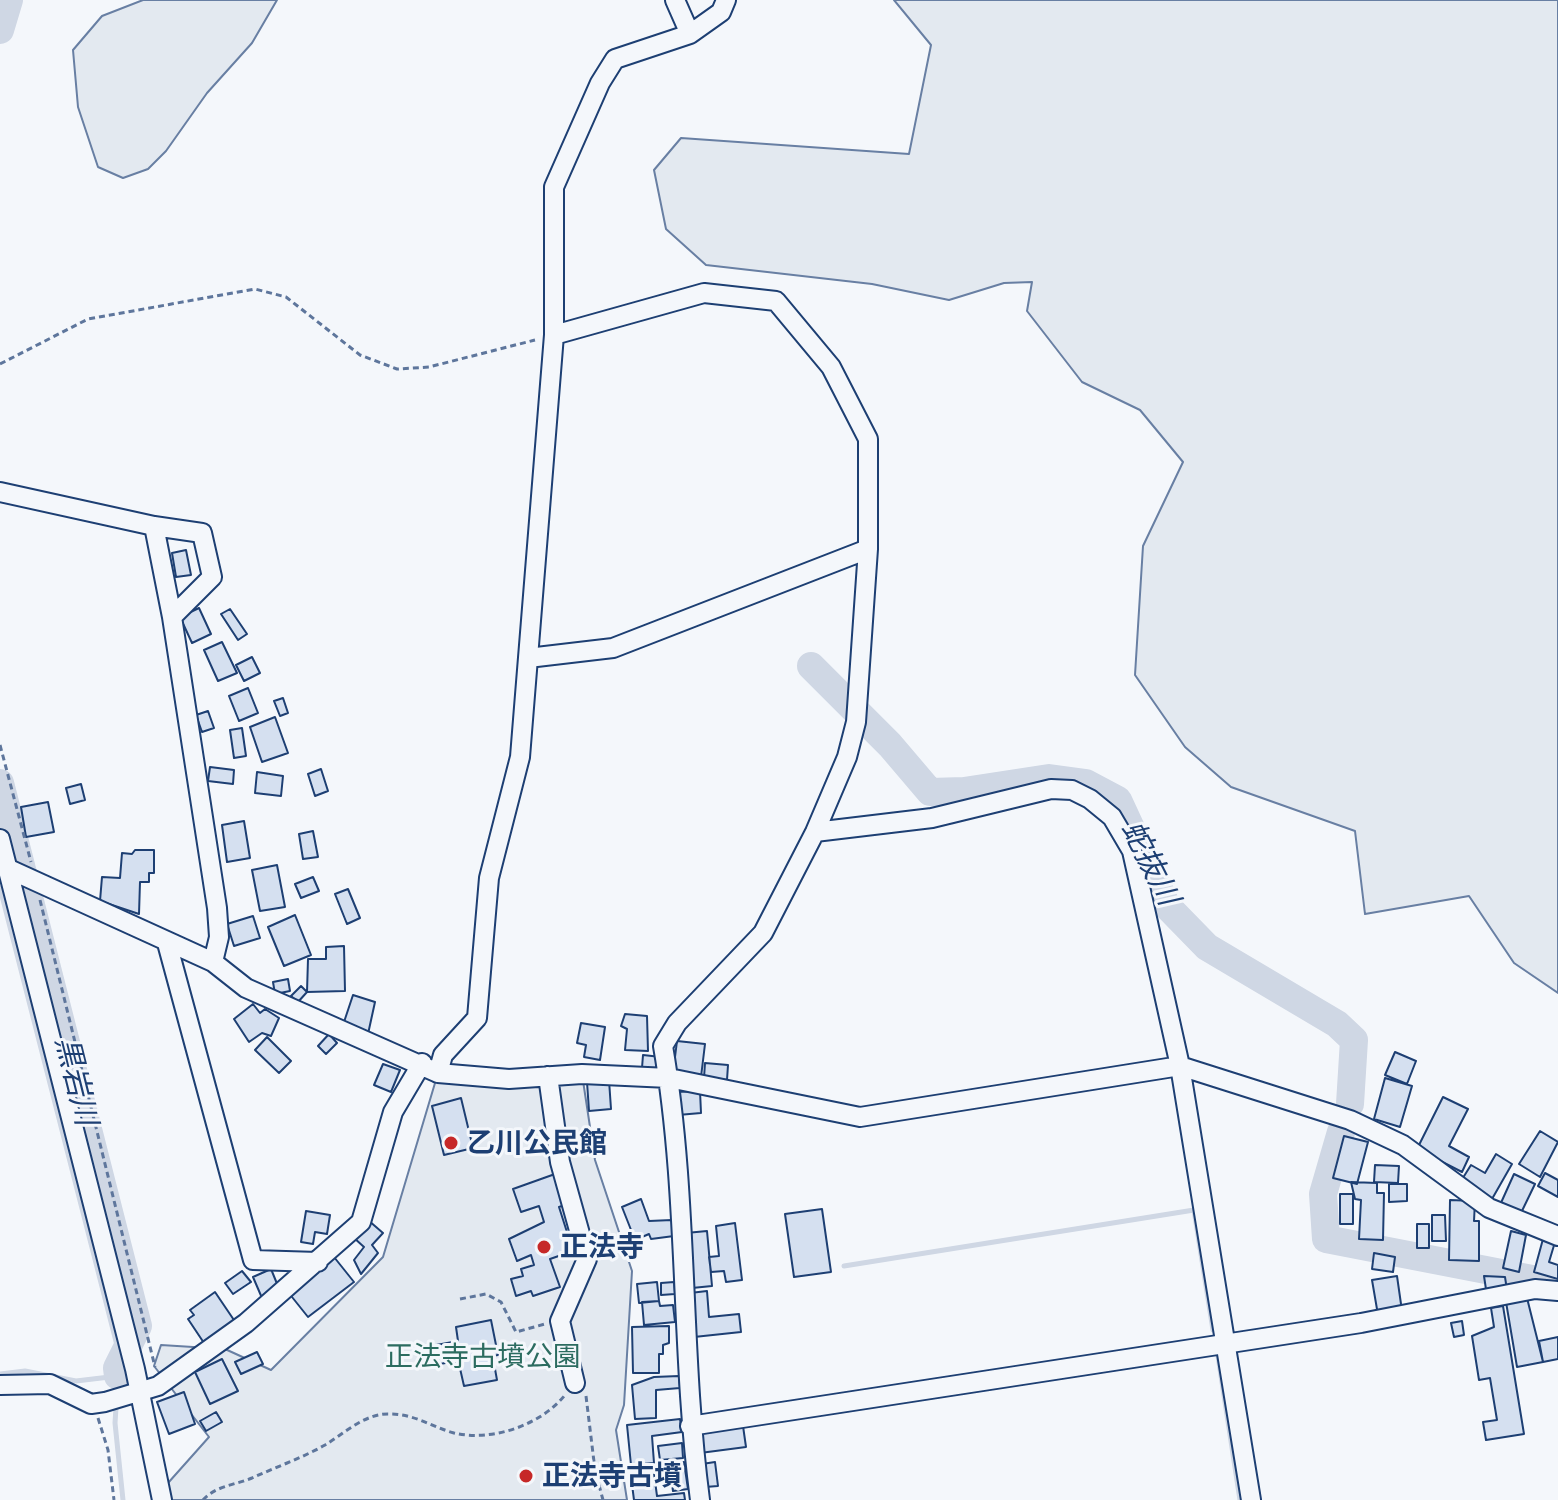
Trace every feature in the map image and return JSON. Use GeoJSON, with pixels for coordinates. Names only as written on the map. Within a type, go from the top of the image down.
{"type":"FeatureCollection","features":[{"type":"Feature","properties":{"kind":"street"},"geometry":{"type":"LineString","coordinates":[[675,0],[690,34]]}},
{"type":"Feature","properties":{"kind":"street"},"geometry":{"type":"LineString","coordinates":[[0,1385],[50,1384],[98,1403],[141,1391],[246,1323],[361,1222],[393,1112],[477,1018],[489,878],[520,757],[554,335],[554,187],[600,83],[615,59],[690,34],[721,12],[726,0]]}},
{"type":"Feature","properties":{"kind":"street"},"geometry":{"type":"LineString","coordinates":[[554,335],[704,293],[776,301],[831,367],[868,439],[868,549],[856,722],[847,757],[815,832],[763,933],[677,1023],[663,1046],[669,1078],[690,1426],[700,1500]]}},
{"type":"Feature","properties":{"kind":"street"},"geometry":{"type":"LineString","coordinates":[[0,492],[154,526],[202,533],[212,577],[172,617]]}},
{"type":"Feature","properties":{"kind":"street"},"geometry":{"type":"LineString","coordinates":[[154,526],[172,617],[217,908],[219,937],[213,962]]}},
{"type":"Feature","properties":{"kind":"street"},"geometry":{"type":"LineString","coordinates":[[528,658],[613,648],[868,549]]}},
{"type":"Feature","properties":{"kind":"street"},"geometry":{"type":"LineString","coordinates":[[815,832],[932,818],[1051,789],[1072,790],[1090,799],[1112,817],[1132,851],[1180,1066],[1251,1500]]}},
{"type":"Feature","properties":{"kind":"street"},"geometry":{"type":"LineString","coordinates":[[0,839],[141,1391],[162,1500]]}},
{"type":"Feature","properties":{"kind":"street"},"geometry":{"type":"LineString","coordinates":[[6,868],[213,962],[246,988],[430,1068],[509,1079],[582,1074],[669,1078],[860,1117],[1180,1066],[1350,1120],[1403,1145],[1489,1208],[1558,1236]]}},
{"type":"Feature","properties":{"kind":"street"},"geometry":{"type":"LineString","coordinates":[[167,943],[253,1260],[318,1262]]}},
{"type":"Feature","properties":{"kind":"street"},"geometry":{"type":"LineString","coordinates":[[548,1076],[560,1162],[587,1259],[560,1321],[575,1383]]}},
{"type":"Feature","properties":{"kind":"street"},"geometry":{"type":"LineString","coordinates":[[690,1426],[1226,1341],[1445,1310],[1535,1289],[1558,1291]]}},
{"type":"Feature","properties":{"kind":"path"},"geometry":{"type":"LineString","coordinates":[[0,364],[88,319],[255,289],[286,297],[360,355],[397,369],[429,367],[554,335]]}},
{"type":"Feature","properties":{"kind":"path"},"geometry":{"type":"LineString","coordinates":[[0,745],[154,1356],[141,1391]]}},
{"type":"Feature","properties":{"kind":"path"},"geometry":{"type":"LineString","coordinates":[[460,1299],[486,1294],[501,1302],[516,1332],[560,1321]]}},
{"type":"Feature","properties":{"kind":"path"},"geometry":{"type":"LineString","coordinates":[[203,1500],[211,1491],[238,1484],[324,1446],[359,1422],[387,1413],[422,1418],[452,1432],[482,1437],[523,1425],[558,1405],[575,1383],[587,1397],[595,1470],[603,1500]]}},
{"type":"Feature","properties":{"kind":"path"},"geometry":{"type":"LineString","coordinates":[[98,1403],[114,1500]]}},
{"type":"Feature","properties":{"kind":"green space"},"geometry":{"type":"Polygon","coordinates":[[[143,0],[277,0],[252,43],[207,93],[166,151],[148,169],[123,178],[98,167],[78,107],[73,50],[102,16],[143,0]]]}},
{"type":"Feature","properties":{"kind":"green space"},"geometry":{"type":"Polygon","coordinates":[[[894,0],[1558,0],[1558,993],[1514,963],[1469,896],[1365,914],[1355,831],[1231,787],[1185,747],[1135,675],[1143,546],[1183,462],[1140,410],[1082,382],[1027,311],[1032,282],[1004,283],[949,300],[872,284],[706,265],[666,229],[654,170],[681,138],[909,154],[931,45],[894,0]]]}},
{"type":"Feature","properties":{"kind":"green space","name":"正法寺古墳公園"},"geometry":{"type":"Polygon","coordinates":[[[438,1073],[582,1074],[595,1160],[632,1271],[624,1405],[616,1430],[627,1500],[162,1500],[160,1492],[209,1437],[154,1366],[161,1345],[225,1349],[271,1370],[383,1257],[438,1073]]]}},
{"type":"Feature","properties":{"kind":"building"},"geometry":{"type":"Polygon","coordinates":[[[186,550],[191,575],[176,577],[172,553],[186,550]]]}},
{"type":"Feature","properties":{"kind":"building"},"geometry":{"type":"Polygon","coordinates":[[[199,608],[211,634],[192,643],[180,617],[199,608]]]}},
{"type":"Feature","properties":{"kind":"building"},"geometry":{"type":"Polygon","coordinates":[[[230,609],[247,634],[238,640],[221,614],[230,609]]]}},
{"type":"Feature","properties":{"kind":"building"},"geometry":{"type":"Polygon","coordinates":[[[222,642],[237,673],[218,681],[204,650],[222,642]]]}},
{"type":"Feature","properties":{"kind":"building"},"geometry":{"type":"Polygon","coordinates":[[[252,657],[260,673],[244,681],[236,665],[252,657]]]}},
{"type":"Feature","properties":{"kind":"building"},"geometry":{"type":"Polygon","coordinates":[[[248,688],[258,713],[239,721],[229,696],[248,688]]]}},
{"type":"Feature","properties":{"kind":"building"},"geometry":{"type":"Polygon","coordinates":[[[283,698],[288,713],[280,716],[274,701],[283,698]]]}},
{"type":"Feature","properties":{"kind":"building"},"geometry":{"type":"Polygon","coordinates":[[[208,711],[214,728],[202,732],[196,715],[208,711]]]}},
{"type":"Feature","properties":{"kind":"building"},"geometry":{"type":"Polygon","coordinates":[[[275,717],[288,753],[262,762],[250,727],[275,717]]]}},
{"type":"Feature","properties":{"kind":"building"},"geometry":{"type":"Polygon","coordinates":[[[242,728],[246,756],[234,758],[230,730],[242,728]]]}},
{"type":"Feature","properties":{"kind":"building"},"geometry":{"type":"Polygon","coordinates":[[[210,767],[234,770],[233,784],[208,781],[210,767]]]}},
{"type":"Feature","properties":{"kind":"building"},"geometry":{"type":"Polygon","coordinates":[[[321,769],[328,791],[315,796],[308,774],[321,769]]]}},
{"type":"Feature","properties":{"kind":"building"},"geometry":{"type":"Polygon","coordinates":[[[257,772],[283,776],[281,796],[255,793],[257,772]]]}},
{"type":"Feature","properties":{"kind":"building"},"geometry":{"type":"Polygon","coordinates":[[[81,784],[85,800],[70,804],[66,788],[81,784]]]}},
{"type":"Feature","properties":{"kind":"building"},"geometry":{"type":"Polygon","coordinates":[[[48,802],[54,832],[26,837],[21,807],[48,802]]]}},
{"type":"Feature","properties":{"kind":"building"},"geometry":{"type":"Polygon","coordinates":[[[244,821],[250,858],[227,862],[222,825],[244,821]]]}},
{"type":"Feature","properties":{"kind":"building"},"geometry":{"type":"Polygon","coordinates":[[[313,831],[318,857],[303,859],[299,834],[313,831]]]}},
{"type":"Feature","properties":{"kind":"building"},"geometry":{"type":"Polygon","coordinates":[[[135,850],[154,850],[154,873],[149,873],[149,882],[140,882],[139,914],[100,901],[102,877],[120,878],[122,853],[132,854],[135,850]]]}},
{"type":"Feature","properties":{"kind":"building"},"geometry":{"type":"Polygon","coordinates":[[[277,865],[285,907],[260,911],[252,870],[277,865]]]}},
{"type":"Feature","properties":{"kind":"building"},"geometry":{"type":"Polygon","coordinates":[[[313,877],[319,891],[301,898],[295,884],[313,877]]]}},
{"type":"Feature","properties":{"kind":"building"},"geometry":{"type":"Polygon","coordinates":[[[348,889],[360,918],[347,924],[335,894],[348,889]]]}},
{"type":"Feature","properties":{"kind":"building"},"geometry":{"type":"Polygon","coordinates":[[[295,915],[311,955],[284,966],[268,927],[295,915]]]}},
{"type":"Feature","properties":{"kind":"building"},"geometry":{"type":"Polygon","coordinates":[[[253,916],[260,938],[234,946],[227,924],[253,916]]]}},
{"type":"Feature","properties":{"kind":"building"},"geometry":{"type":"Polygon","coordinates":[[[344,946],[345,991],[307,992],[308,959],[326,959],[326,947],[344,946]]]}},
{"type":"Feature","properties":{"kind":"building"},"geometry":{"type":"Polygon","coordinates":[[[288,979],[290,991],[275,994],[273,982],[288,979]]]}},
{"type":"Feature","properties":{"kind":"building"},"geometry":{"type":"Polygon","coordinates":[[[301,986],[307,992],[298,1002],[291,996],[301,986]]]}},
{"type":"Feature","properties":{"kind":"building"},"geometry":{"type":"Polygon","coordinates":[[[353,995],[375,1002],[368,1034],[343,1025],[353,995]]]}},
{"type":"Feature","properties":{"kind":"building"},"geometry":{"type":"Polygon","coordinates":[[[253,1004],[260,1013],[265,1009],[279,1018],[271,1036],[262,1033],[249,1042],[234,1019],[253,1004]]]}},
{"type":"Feature","properties":{"kind":"building"},"geometry":{"type":"Polygon","coordinates":[[[625,1014],[647,1016],[648,1051],[625,1050],[627,1029],[621,1026],[625,1014]]]}},
{"type":"Feature","properties":{"kind":"building"},"geometry":{"type":"Polygon","coordinates":[[[581,1023],[605,1027],[600,1060],[584,1057],[586,1045],[577,1043],[581,1023]]]}},
{"type":"Feature","properties":{"kind":"building"},"geometry":{"type":"Polygon","coordinates":[[[329,1034],[337,1043],[326,1054],[318,1046],[329,1034]]]}},
{"type":"Feature","properties":{"kind":"building"},"geometry":{"type":"Polygon","coordinates":[[[267,1037],[291,1061],[279,1073],[255,1050],[267,1037]]]}},
{"type":"Feature","properties":{"kind":"building"},"geometry":{"type":"Polygon","coordinates":[[[677,1041],[705,1044],[701,1077],[673,1073],[677,1041]]]}},
{"type":"Feature","properties":{"kind":"building"},"geometry":{"type":"Polygon","coordinates":[[[1395,1052],[1416,1061],[1407,1084],[1385,1075],[1395,1052]]]}},
{"type":"Feature","properties":{"kind":"building"},"geometry":{"type":"Polygon","coordinates":[[[643,1055],[661,1057],[660,1070],[642,1068],[643,1055]]]}},
{"type":"Feature","properties":{"kind":"building"},"geometry":{"type":"Polygon","coordinates":[[[705,1063],[728,1065],[727,1080],[704,1078],[705,1063]]]}},
{"type":"Feature","properties":{"kind":"building"},"geometry":{"type":"Polygon","coordinates":[[[383,1064],[400,1070],[391,1092],[374,1085],[383,1064]]]}},
{"type":"Feature","properties":{"kind":"building"},"geometry":{"type":"Polygon","coordinates":[[[1385,1078],[1412,1086],[1400,1127],[1374,1119],[1385,1078]]]}},
{"type":"Feature","properties":{"kind":"building"},"geometry":{"type":"Polygon","coordinates":[[[609,1080],[611,1109],[589,1111],[587,1082],[609,1080]]]}},
{"type":"Feature","properties":{"kind":"building"},"geometry":{"type":"Polygon","coordinates":[[[700,1091],[701,1113],[678,1115],[676,1092],[700,1091]]]}},
{"type":"Feature","properties":{"kind":"building"},"geometry":{"type":"Polygon","coordinates":[[[1443,1097],[1468,1109],[1449,1146],[1469,1157],[1462,1172],[1417,1149],[1443,1097]]]}},
{"type":"Feature","properties":{"kind":"building","name":"乙川公民館"},"geometry":{"type":"Polygon","coordinates":[[[461,1098],[473,1148],[444,1155],[432,1106],[461,1098]]]}},
{"type":"Feature","properties":{"kind":"building"},"geometry":{"type":"Polygon","coordinates":[[[1540,1131],[1558,1142],[1540,1177],[1519,1164],[1540,1131]]]}},
{"type":"Feature","properties":{"kind":"building"},"geometry":{"type":"Polygon","coordinates":[[[1344,1136],[1368,1142],[1357,1184],[1333,1178],[1344,1136]]]}},
{"type":"Feature","properties":{"kind":"building"},"geometry":{"type":"Polygon","coordinates":[[[1496,1154],[1512,1164],[1492,1199],[1461,1181],[1471,1165],[1485,1173],[1496,1154]]]}},
{"type":"Feature","properties":{"kind":"building"},"geometry":{"type":"Polygon","coordinates":[[[1375,1165],[1399,1166],[1398,1183],[1374,1182],[1375,1165]]]}},
{"type":"Feature","properties":{"kind":"building"},"geometry":{"type":"Polygon","coordinates":[[[1545,1173],[1558,1180],[1558,1197],[1538,1186],[1545,1173]]]}},
{"type":"Feature","properties":{"kind":"building","name":"正法寺"},"geometry":{"type":"Polygon","coordinates":[[[555,1174],[565,1205],[559,1207],[573,1251],[550,1259],[560,1287],[533,1296],[531,1291],[516,1296],[511,1279],[523,1276],[521,1269],[534,1265],[531,1255],[517,1261],[509,1239],[544,1222],[539,1206],[521,1212],[513,1189],[555,1174]]]}},
{"type":"Feature","properties":{"kind":"building"},"geometry":{"type":"Polygon","coordinates":[[[1514,1174],[1535,1184],[1520,1215],[1500,1205],[1514,1174]]]}},
{"type":"Feature","properties":{"kind":"building"},"geometry":{"type":"Polygon","coordinates":[[[1351,1182],[1377,1183],[1377,1193],[1384,1193],[1383,1240],[1359,1239],[1361,1200],[1355,1199],[1351,1182]]]}},
{"type":"Feature","properties":{"kind":"building"},"geometry":{"type":"Polygon","coordinates":[[[1389,1184],[1407,1184],[1407,1201],[1389,1202],[1389,1184]]]}},
{"type":"Feature","properties":{"kind":"building"},"geometry":{"type":"Polygon","coordinates":[[[1340,1194],[1353,1194],[1353,1224],[1340,1224],[1340,1194]]]}},
{"type":"Feature","properties":{"kind":"building"},"geometry":{"type":"Polygon","coordinates":[[[641,1199],[649,1221],[672,1220],[674,1236],[651,1239],[649,1234],[635,1240],[622,1207],[641,1199]]]}},
{"type":"Feature","properties":{"kind":"building"},"geometry":{"type":"Polygon","coordinates":[[[1450,1200],[1475,1201],[1474,1221],[1479,1221],[1479,1261],[1449,1260],[1450,1200]]]}},
{"type":"Feature","properties":{"kind":"building"},"geometry":{"type":"Polygon","coordinates":[[[822,1209],[831,1272],[794,1277],[785,1214],[822,1209]]]}},
{"type":"Feature","properties":{"kind":"building"},"geometry":{"type":"Polygon","coordinates":[[[306,1211],[330,1215],[327,1234],[315,1232],[313,1244],[301,1242],[306,1211]]]}},
{"type":"Feature","properties":{"kind":"building"},"geometry":{"type":"Polygon","coordinates":[[[1432,1215],[1445,1215],[1446,1241],[1432,1241],[1432,1215]]]}},
{"type":"Feature","properties":{"kind":"building"},"geometry":{"type":"Polygon","coordinates":[[[368,1220],[383,1233],[372,1245],[378,1253],[361,1274],[354,1260],[364,1247],[353,1237],[368,1220]]]}},
{"type":"Feature","properties":{"kind":"building"},"geometry":{"type":"Polygon","coordinates":[[[735,1223],[742,1280],[726,1282],[724,1271],[711,1272],[709,1257],[719,1256],[716,1226],[735,1223]]]}},
{"type":"Feature","properties":{"kind":"building"},"geometry":{"type":"Polygon","coordinates":[[[1417,1224],[1429,1224],[1429,1248],[1417,1248],[1417,1224]]]}},
{"type":"Feature","properties":{"kind":"building"},"geometry":{"type":"Polygon","coordinates":[[[707,1231],[712,1286],[692,1288],[686,1233],[707,1231]]]}},
{"type":"Feature","properties":{"kind":"building"},"geometry":{"type":"Polygon","coordinates":[[[1511,1231],[1526,1235],[1519,1272],[1503,1268],[1511,1231]]]}},
{"type":"Feature","properties":{"kind":"building"},"geometry":{"type":"Polygon","coordinates":[[[1543,1239],[1555,1242],[1549,1262],[1558,1265],[1558,1279],[1534,1272],[1543,1239]]]}},
{"type":"Feature","properties":{"kind":"building"},"geometry":{"type":"Polygon","coordinates":[[[1374,1253],[1395,1257],[1393,1272],[1372,1269],[1374,1253]]]}},
{"type":"Feature","properties":{"kind":"building"},"geometry":{"type":"Polygon","coordinates":[[[334,1257],[354,1282],[308,1317],[288,1292],[334,1257]]]}},
{"type":"Feature","properties":{"kind":"building"},"geometry":{"type":"Polygon","coordinates":[[[271,1269],[280,1291],[262,1298],[253,1277],[271,1269]]]}},
{"type":"Feature","properties":{"kind":"building"},"geometry":{"type":"Polygon","coordinates":[[[242,1271],[251,1282],[233,1294],[225,1283],[242,1271]]]}},
{"type":"Feature","properties":{"kind":"building"},"geometry":{"type":"Polygon","coordinates":[[[1397,1276],[1402,1311],[1378,1315],[1372,1280],[1397,1276]]]}},
{"type":"Feature","properties":{"kind":"building"},"geometry":{"type":"Polygon","coordinates":[[[1484,1276],[1505,1277],[1507,1290],[1487,1296],[1484,1276]]]}},
{"type":"Feature","properties":{"kind":"building"},"geometry":{"type":"Polygon","coordinates":[[[657,1282],[659,1301],[639,1303],[637,1284],[657,1282]]]}},
{"type":"Feature","properties":{"kind":"building"},"geometry":{"type":"Polygon","coordinates":[[[674,1282],[675,1294],[661,1295],[661,1283],[674,1282]]]}},
{"type":"Feature","properties":{"kind":"building"},"geometry":{"type":"Polygon","coordinates":[[[707,1291],[709,1317],[739,1314],[741,1332],[694,1337],[690,1293],[707,1291]]]}},
{"type":"Feature","properties":{"kind":"building"},"geometry":{"type":"Polygon","coordinates":[[[215,1292],[238,1326],[204,1343],[188,1319],[194,1315],[190,1310],[215,1292]]]}},
{"type":"Feature","properties":{"kind":"building"},"geometry":{"type":"Polygon","coordinates":[[[1527,1298],[1543,1362],[1517,1367],[1506,1302],[1527,1298]]]}},
{"type":"Feature","properties":{"kind":"building"},"geometry":{"type":"Polygon","coordinates":[[[659,1301],[660,1306],[673,1305],[675,1322],[644,1325],[642,1302],[659,1301]]]}},
{"type":"Feature","properties":{"kind":"building"},"geometry":{"type":"Polygon","coordinates":[[[1503,1306],[1524,1434],[1486,1440],[1483,1422],[1497,1420],[1490,1378],[1479,1380],[1472,1336],[1494,1327],[1491,1308],[1503,1306]]]}},
{"type":"Feature","properties":{"kind":"building"},"geometry":{"type":"Polygon","coordinates":[[[491,1320],[498,1355],[486,1357],[493,1358],[497,1380],[464,1386],[459,1364],[467,1359],[424,1367],[420,1348],[458,1341],[456,1327],[491,1320]]]}},
{"type":"Feature","properties":{"kind":"building"},"geometry":{"type":"Polygon","coordinates":[[[1462,1321],[1464,1335],[1454,1337],[1451,1323],[1462,1321]]]}},
{"type":"Feature","properties":{"kind":"building"},"geometry":{"type":"Polygon","coordinates":[[[669,1326],[669,1343],[663,1345],[663,1354],[659,1354],[659,1373],[633,1373],[632,1327],[669,1326]]]}},
{"type":"Feature","properties":{"kind":"building"},"geometry":{"type":"Polygon","coordinates":[[[1558,1337],[1558,1359],[1543,1362],[1539,1341],[1558,1337]]]}},
{"type":"Feature","properties":{"kind":"building"},"geometry":{"type":"Polygon","coordinates":[[[257,1352],[263,1364],[241,1374],[235,1362],[257,1352]]]}},
{"type":"Feature","properties":{"kind":"building"},"geometry":{"type":"Polygon","coordinates":[[[222,1359],[238,1391],[210,1404],[195,1372],[222,1359]]]}},
{"type":"Feature","properties":{"kind":"building"},"geometry":{"type":"Polygon","coordinates":[[[679,1376],[680,1388],[656,1390],[656,1418],[635,1419],[632,1385],[654,1377],[679,1376]]]}},
{"type":"Feature","properties":{"kind":"building"},"geometry":{"type":"Polygon","coordinates":[[[184,1392],[195,1424],[169,1434],[157,1402],[184,1392]]]}},
{"type":"Feature","properties":{"kind":"building"},"geometry":{"type":"Polygon","coordinates":[[[216,1412],[222,1422],[206,1431],[200,1421],[216,1412]]]}},
{"type":"Feature","properties":{"kind":"building"},"geometry":{"type":"Polygon","coordinates":[[[680,1419],[682,1432],[652,1436],[654,1463],[631,1465],[627,1425],[680,1419]]]}},
{"type":"Feature","properties":{"kind":"building"},"geometry":{"type":"Polygon","coordinates":[[[743,1426],[746,1447],[700,1453],[696,1432],[743,1426]]]}},
{"type":"Feature","properties":{"kind":"building"},"geometry":{"type":"Polygon","coordinates":[[[682,1443],[683,1458],[660,1460],[658,1446],[682,1443]]]}},
{"type":"Feature","properties":{"kind":"building"},"geometry":{"type":"Polygon","coordinates":[[[684,1462],[688,1489],[673,1491],[669,1464],[684,1462]]]}},
{"type":"Feature","properties":{"kind":"building"},"geometry":{"type":"Polygon","coordinates":[[[715,1462],[718,1486],[705,1487],[702,1464],[715,1462]]]}},
{"type":"Feature","properties":{"kind":"building"},"geometry":{"type":"Polygon","coordinates":[[[653,1466],[657,1496],[684,1493],[685,1500],[634,1500],[630,1469],[653,1466]]]}},
{"type":"Feature","properties":{"kind":"waterway","name":"黒岩川"},"geometry":{"type":"LineString","coordinates":[[0,30],[9,0]]}},
{"type":"Feature","properties":{"kind":"waterway","name":"蛇抜川"},"geometry":{"type":"LineString","coordinates":[[811,666],[890,745],[930,792],[964,791],[1049,778],[1086,783],[1118,800],[1167,906],[1207,947],[1337,1024],[1354,1040],[1350,1104]]}},
{"type":"Feature","properties":{"kind":"waterway","name":"黒岩川"},"geometry":{"type":"LineString","coordinates":[[0,783],[138,1326],[117,1368],[118,1376]]}},
{"type":"Feature","properties":{"kind":"waterway"},"geometry":{"type":"LineString","coordinates":[[0,888],[121,1361]]}},
{"type":"Feature","properties":{"kind":"waterway","name":"蛇抜川"},"geometry":{"type":"LineString","coordinates":[[1341,1132],[1323,1194],[1326,1239],[1558,1284]]}},
{"type":"Feature","properties":{"kind":"waterway"},"geometry":{"type":"LineString","coordinates":[[844,1266],[1194,1210],[1213,1330]]}},
{"type":"Feature","properties":{"kind":"waterway"},"geometry":{"type":"LineString","coordinates":[[1218,1356],[1240,1500]]}},
{"type":"Feature","properties":{"kind":"waterway","name":"黒岩川"},"geometry":{"type":"LineString","coordinates":[[0,1374],[25,1371],[76,1381],[118,1376],[115,1423],[123,1500]]}},
{"type":"Feature","properties":{"kind":"place","name":"乙川公民館"},"geometry":{"type":"Point","coordinates":[451,1143]}},
{"type":"Feature","properties":{"kind":"place","name":"正法寺"},"geometry":{"type":"Point","coordinates":[544,1247]}},
{"type":"Feature","properties":{"kind":"place","name":"正法寺古墳"},"geometry":{"type":"Point","coordinates":[526,1476]}}]}
